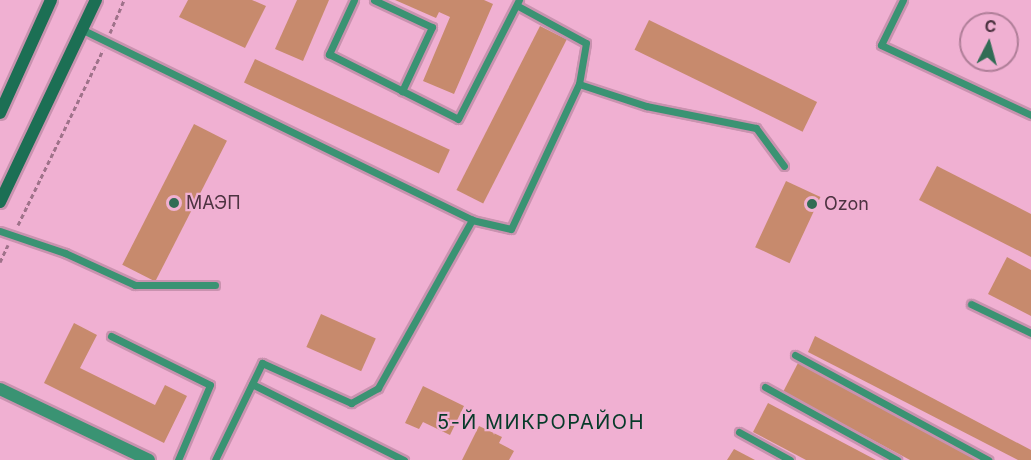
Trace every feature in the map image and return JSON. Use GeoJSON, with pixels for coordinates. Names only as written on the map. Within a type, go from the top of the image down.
{"type":"FeatureCollection","features":[{"type":"Feature","properties":{"kind":"street"},"geometry":{"type":"LineString","coordinates":[[0,113],[51,0]]}},
{"type":"Feature","properties":{"kind":"street"},"geometry":{"type":"LineString","coordinates":[[0,202],[96,0]]}},
{"type":"Feature","properties":{"kind":"street"},"geometry":{"type":"LineString","coordinates":[[0,389],[149,460]]}},
{"type":"Feature","properties":{"kind":"lane"},"geometry":{"type":"LineString","coordinates":[[81,29],[472,220],[511,229],[579,84],[586,43],[518,3],[458,119],[329,54],[354,0]]}},
{"type":"Feature","properties":{"kind":"lane"},"geometry":{"type":"LineString","coordinates":[[374,0],[432,27],[402,91]]}},
{"type":"Feature","properties":{"kind":"lane"},"geometry":{"type":"LineString","coordinates":[[903,0],[881,45],[1031,115]]}},
{"type":"Feature","properties":{"kind":"lane"},"geometry":{"type":"LineString","coordinates":[[579,84],[646,106],[756,128],[784,166]]}},
{"type":"Feature","properties":{"kind":"lane"},"geometry":{"type":"LineString","coordinates":[[214,460],[262,363],[351,403],[378,388],[472,220]]}},
{"type":"Feature","properties":{"kind":"lane"},"geometry":{"type":"LineString","coordinates":[[0,231],[65,253],[135,285],[215,285]]}},
{"type":"Feature","properties":{"kind":"lane"},"geometry":{"type":"LineString","coordinates":[[971,304],[1031,333]]}},
{"type":"Feature","properties":{"kind":"lane"},"geometry":{"type":"LineString","coordinates":[[111,336],[210,385],[178,460]]}},
{"type":"Feature","properties":{"kind":"lane"},"geometry":{"type":"LineString","coordinates":[[795,355],[988,460]]}},
{"type":"Feature","properties":{"kind":"lane"},"geometry":{"type":"LineString","coordinates":[[252,384],[405,460]]}},
{"type":"Feature","properties":{"kind":"lane"},"geometry":{"type":"LineString","coordinates":[[765,387],[897,460]]}},
{"type":"Feature","properties":{"kind":"lane"},"geometry":{"type":"LineString","coordinates":[[739,432],[790,460]]}},
{"type":"Feature","properties":{"kind":"path"},"geometry":{"type":"LineString","coordinates":[[0,262],[107,42],[124,0]]}},
{"type":"Feature","properties":{"kind":"building"},"geometry":{"type":"Polygon","coordinates":[[[188,0],[252,0],[266,6],[245,48],[179,17],[188,0]]]}},
{"type":"Feature","properties":{"kind":"building"},"geometry":{"type":"Polygon","coordinates":[[[297,0],[329,0],[303,61],[275,49],[297,0]]]}},
{"type":"Feature","properties":{"kind":"building"},"geometry":{"type":"Polygon","coordinates":[[[395,0],[484,0],[493,4],[454,94],[423,81],[450,17],[439,12],[436,18],[395,0]]]}},
{"type":"Feature","properties":{"kind":"building"},"geometry":{"type":"Polygon","coordinates":[[[649,20],[817,102],[803,132],[635,50],[649,20]]]}},
{"type":"Feature","properties":{"kind":"building"},"geometry":{"type":"Polygon","coordinates":[[[540,26],[567,40],[483,204],[456,190],[540,26]]]}},
{"type":"Feature","properties":{"kind":"building"},"geometry":{"type":"Polygon","coordinates":[[[255,59],[450,150],[439,173],[244,83],[255,59]]]}},
{"type":"Feature","properties":{"kind":"building","name":"МАЭП"},"geometry":{"type":"Polygon","coordinates":[[[194,124],[227,141],[155,282],[122,265],[194,124]]]}},
{"type":"Feature","properties":{"kind":"building"},"geometry":{"type":"Polygon","coordinates":[[[937,166],[1031,214],[1031,257],[919,200],[937,166]]]}},
{"type":"Feature","properties":{"kind":"building"},"geometry":{"type":"Polygon","coordinates":[[[786,181],[820,197],[790,263],[755,247],[786,181]]]}},
{"type":"Feature","properties":{"kind":"building"},"geometry":{"type":"Polygon","coordinates":[[[1007,257],[1031,270],[1031,316],[988,294],[1007,257]]]}},
{"type":"Feature","properties":{"kind":"building"},"geometry":{"type":"Polygon","coordinates":[[[321,314],[376,338],[361,371],[306,347],[321,314]]]}},
{"type":"Feature","properties":{"kind":"building"},"geometry":{"type":"Polygon","coordinates":[[[74,323],[97,335],[80,368],[155,405],[165,385],[187,396],[164,443],[44,383],[74,323]]]}},
{"type":"Feature","properties":{"kind":"building"},"geometry":{"type":"Polygon","coordinates":[[[815,336],[1031,450],[1031,460],[1018,460],[808,352],[815,336]]]}},
{"type":"Feature","properties":{"kind":"building"},"geometry":{"type":"Polygon","coordinates":[[[798,363],[979,460],[910,460],[783,392],[798,363]]]}},
{"type":"Feature","properties":{"kind":"building"},"geometry":{"type":"Polygon","coordinates":[[[423,386],[464,406],[450,435],[423,422],[419,429],[405,423],[423,386]]]}},
{"type":"Feature","properties":{"kind":"building"},"geometry":{"type":"Polygon","coordinates":[[[768,403],[876,460],[806,460],[753,432],[768,403]]]}},
{"type":"Feature","properties":{"kind":"building"},"geometry":{"type":"Polygon","coordinates":[[[479,426],[502,437],[499,443],[514,451],[509,460],[462,460],[479,426]]]}},
{"type":"Feature","properties":{"kind":"building"},"geometry":{"type":"Polygon","coordinates":[[[734,449],[755,460],[727,460],[734,449]]]}},
{"type":"Feature","properties":{"kind":"place","name":"МАЭП"},"geometry":{"type":"Point","coordinates":[174,203]}},
{"type":"Feature","properties":{"kind":"place","name":"Ozon"},"geometry":{"type":"Point","coordinates":[812,204]}},
{"type":"Feature","properties":{"kind":"district","name":"5-Й МИКРОРАЙОН"},"geometry":{"type":"Point","coordinates":[541,422]}}]}
